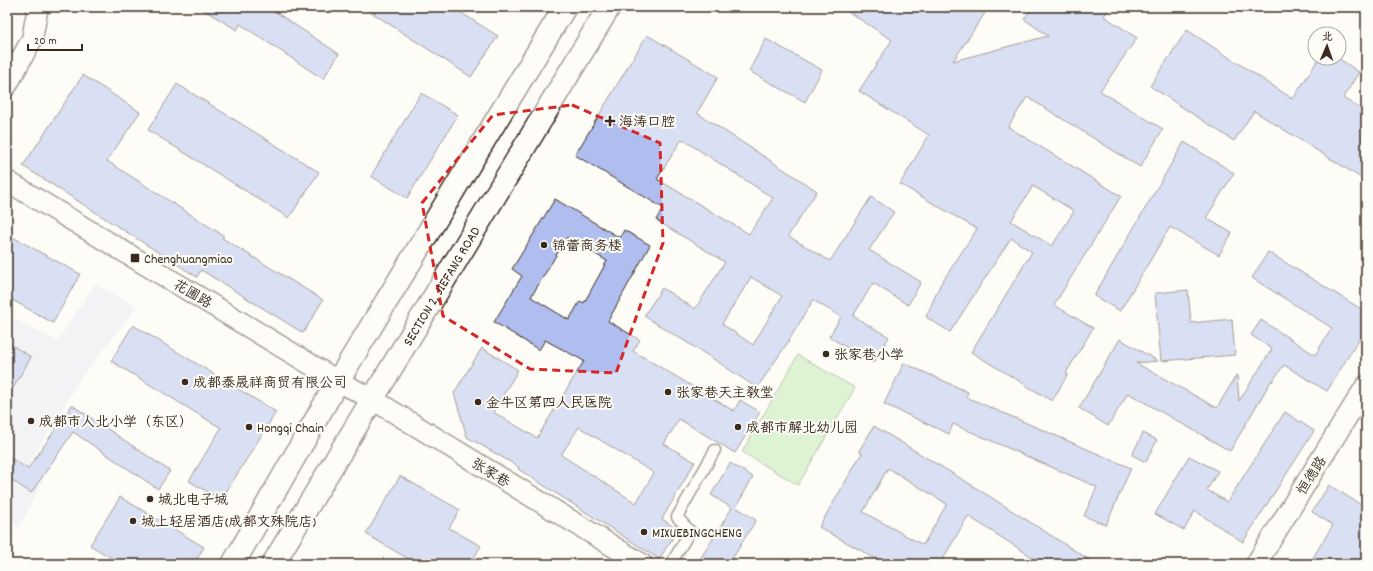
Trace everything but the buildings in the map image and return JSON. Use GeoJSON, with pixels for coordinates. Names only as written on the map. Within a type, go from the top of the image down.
{"type":"FeatureCollection","features":[{"type":"Feature","properties":{"kind":"main road"},"geometry":{"type":"LineString","coordinates":[[233,564],[338,381],[565,7]]}},
{"type":"Feature","properties":{"kind":"main road","name":"SECTION 2, JIEFANG ROAD"},"geometry":{"type":"LineString","coordinates":[[273,564],[609,7]]}},
{"type":"Feature","properties":{"kind":"street"},"geometry":{"type":"LineString","coordinates":[[7,85],[32,39],[38,7]]}},
{"type":"Feature","properties":{"kind":"street","name":"花圃路"},"geometry":{"type":"LineString","coordinates":[[7,180],[338,381]]}},
{"type":"Feature","properties":{"kind":"street","name":"张家巷"},"geometry":{"type":"LineString","coordinates":[[338,381],[372,399],[642,564]]}},
{"type":"Feature","properties":{"kind":"street","name":"恒德路"},"geometry":{"type":"LineString","coordinates":[[1256,564],[1366,386]]}},
{"type":"Feature","properties":{"kind":"lane"},"geometry":{"type":"LineString","coordinates":[[671,564],[690,531],[677,517],[715,450]]}},
{"type":"Feature","properties":{"kind":"highlighted area"},"geometry":{"type":"Polygon","coordinates":[[[572,105],[660,143],[663,243],[616,373],[530,369],[443,316],[422,203],[493,115],[572,105]]]}},
{"type":"Feature","properties":{"kind":"shaded area","name":"成都市人北小学（东区）"},"geometry":{"type":"Polygon","coordinates":[[[95,284],[137,307],[80,379],[30,463],[46,474],[19,528],[7,520],[7,315],[57,341],[95,284]]]}},
{"type":"Feature","properties":{"kind":"green space"},"geometry":{"type":"Polygon","coordinates":[[[798,355],[855,388],[798,485],[742,452],[798,355]]]}},
{"type":"Feature","properties":{"kind":"place","name":"海涛口腔"},"geometry":{"type":"Point","coordinates":[610,121]}},
{"type":"Feature","properties":{"kind":"place","name":"锦蕾商务楼"},"geometry":{"type":"Point","coordinates":[544,245]}},
{"type":"Feature","properties":{"kind":"place","name":"Chenghuangmiao"},"geometry":{"type":"Point","coordinates":[135,258]}},
{"type":"Feature","properties":{"kind":"place","name":"张家巷小学"},"geometry":{"type":"Point","coordinates":[826,354]}},
{"type":"Feature","properties":{"kind":"place","name":"成都泰晟祥商贸有限公司"},"geometry":{"type":"Point","coordinates":[185,382]}},
{"type":"Feature","properties":{"kind":"place","name":"张家巷天主教堂"},"geometry":{"type":"Point","coordinates":[668,392]}},
{"type":"Feature","properties":{"kind":"place","name":"金牛区第四人民医院"},"geometry":{"type":"Point","coordinates":[478,402]}},
{"type":"Feature","properties":{"kind":"place","name":"成都市人北小学（东区）"},"geometry":{"type":"Point","coordinates":[31,421]}},
{"type":"Feature","properties":{"kind":"place","name":"Hongqi Chain"},"geometry":{"type":"Point","coordinates":[249,427]}},
{"type":"Feature","properties":{"kind":"place","name":"成都市解北幼儿园"},"geometry":{"type":"Point","coordinates":[738,427]}},
{"type":"Feature","properties":{"kind":"place","name":"城北电子城"},"geometry":{"type":"Point","coordinates":[150,499]}},
{"type":"Feature","properties":{"kind":"place","name":"城上轻居酒店(成都文殊院店)"},"geometry":{"type":"Point","coordinates":[133,521]}},
{"type":"Feature","properties":{"kind":"place","name":"MIXUEBINGCHENG"},"geometry":{"type":"Point","coordinates":[644,532]}}]}
